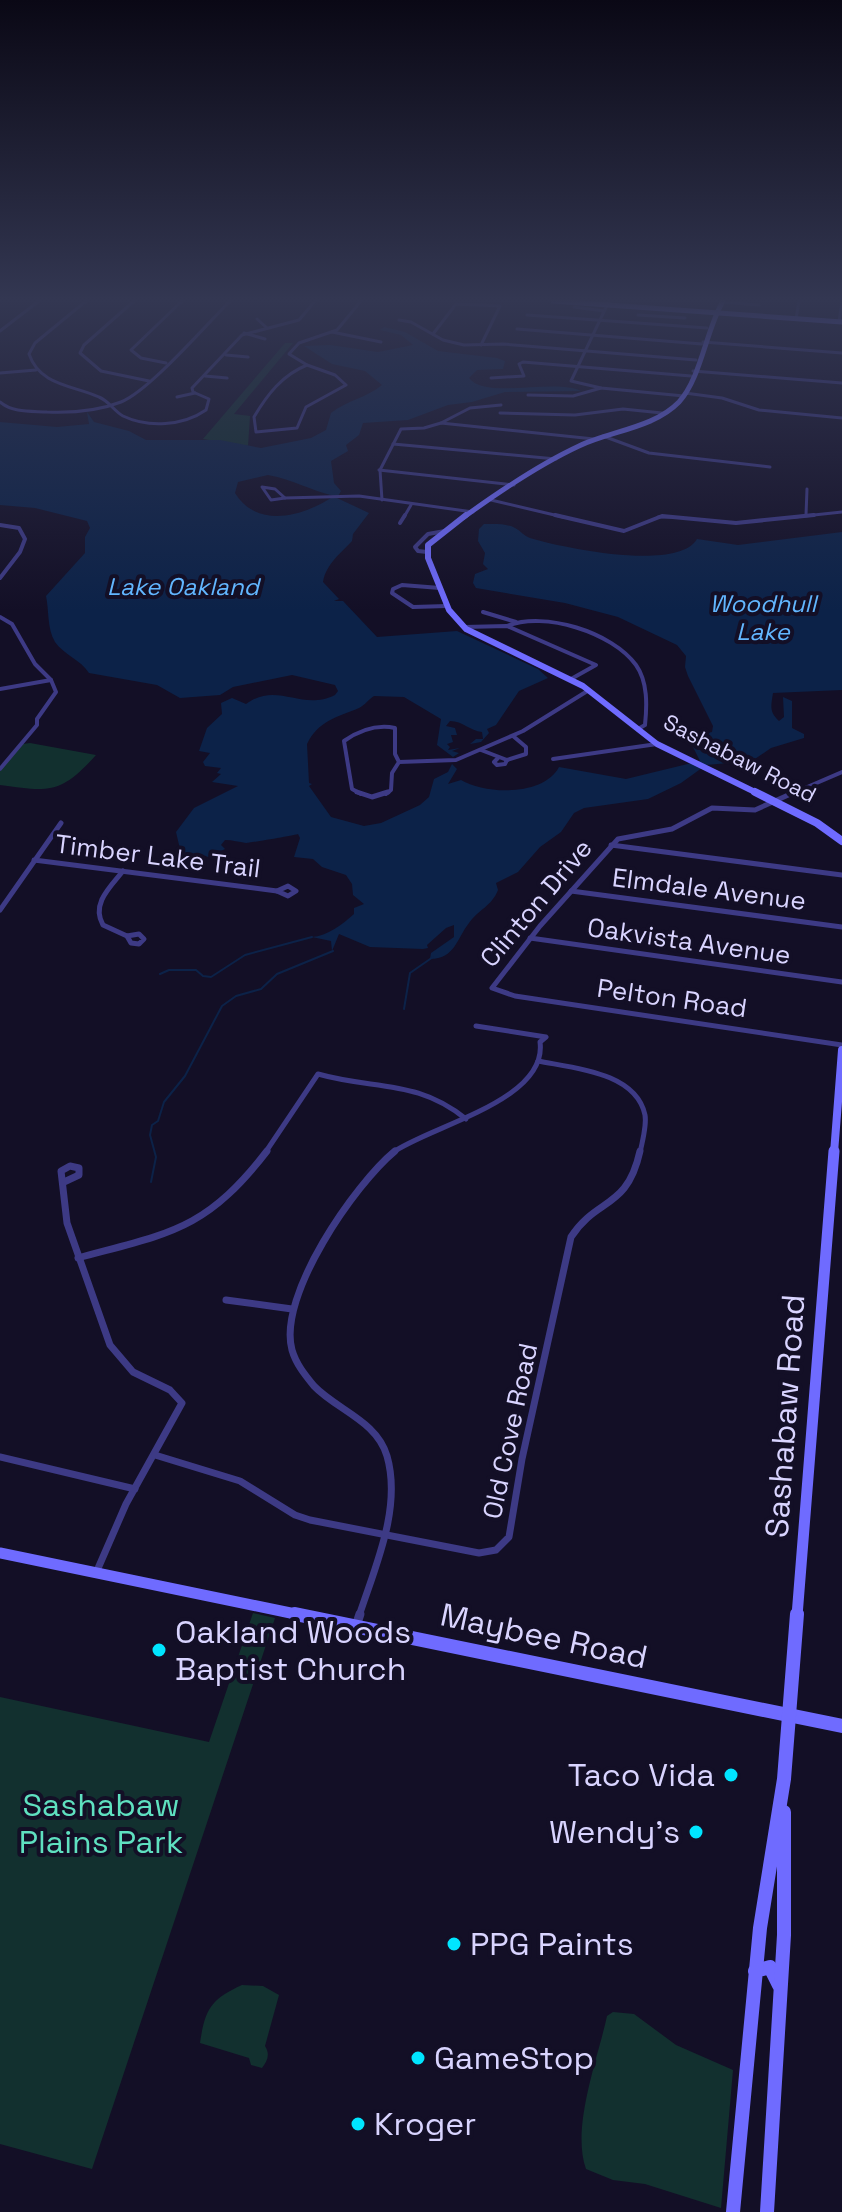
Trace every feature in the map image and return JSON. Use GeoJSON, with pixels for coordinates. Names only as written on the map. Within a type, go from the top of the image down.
{"type":"FeatureCollection","features":[{"type":"Feature","properties":{"kind":"street"},"geometry":{"type":"LineString","coordinates":[[3,404],[11,409],[40,412],[80,412],[113,405],[122,416],[171,423],[192,419],[206,410],[208,404]]}},
{"type":"Feature","properties":{"kind":"street"},"geometry":{"type":"LineString","coordinates":[[262,404],[254,417],[256,432],[297,428],[306,407],[311,404]]}},
{"type":"Feature","properties":{"kind":"street"},"geometry":{"type":"LineString","coordinates":[[445,531],[428,534],[415,547],[418,551],[427,552],[431,543],[445,531],[556,459],[594,439],[662,413],[672,404]]}},
{"type":"Feature","properties":{"kind":"street"},"geometry":{"type":"LineString","coordinates":[[742,404],[764,411],[842,418]]}},
{"type":"Feature","properties":{"kind":"street"},"geometry":{"type":"LineString","coordinates":[[382,500],[379,470],[399,430],[431,427],[464,411],[501,405]]}},
{"type":"Feature","properties":{"kind":"street"},"geometry":{"type":"LineString","coordinates":[[500,413],[589,415],[623,409],[662,413]]}},
{"type":"Feature","properties":{"kind":"street"},"geometry":{"type":"LineString","coordinates":[[458,425],[464,411]]}},
{"type":"Feature","properties":{"kind":"street"},"geometry":{"type":"LineString","coordinates":[[441,423],[594,439]]}},
{"type":"Feature","properties":{"kind":"street"},"geometry":{"type":"LineString","coordinates":[[603,436],[649,453],[770,467]]}},
{"type":"Feature","properties":{"kind":"street"},"geometry":{"type":"LineString","coordinates":[[393,444],[556,459]]}},
{"type":"Feature","properties":{"kind":"street"},"geometry":{"type":"LineString","coordinates":[[379,470],[514,485]]}},
{"type":"Feature","properties":{"kind":"street"},"geometry":{"type":"LineString","coordinates":[[285,498],[275,489],[262,487],[268,499],[338,497],[473,512]]}},
{"type":"Feature","properties":{"kind":"street"},"geometry":{"type":"LineString","coordinates":[[806,515],[807,489]]}},
{"type":"Feature","properties":{"kind":"street"},"geometry":{"type":"LineString","coordinates":[[491,500],[618,531],[635,530],[652,518],[662,516],[736,523],[842,512]]}},
{"type":"Feature","properties":{"kind":"street"},"geometry":{"type":"LineString","coordinates":[[400,523],[411,505]]}},
{"type":"Feature","properties":{"kind":"street"},"geometry":{"type":"LineString","coordinates":[[0,525],[19,528],[25,539],[20,552],[0,578]]}},
{"type":"Feature","properties":{"kind":"street","name":"Sashabaw Road"},"geometry":{"type":"LineString","coordinates":[[427,552],[447,606],[464,627],[483,639],[571,679],[657,744],[817,823],[842,841]]}},
{"type":"Feature","properties":{"kind":"street"},"geometry":{"type":"LineString","coordinates":[[440,588],[402,585],[393,589],[392,593],[413,607],[447,606]]}},
{"type":"Feature","properties":{"kind":"street"},"geometry":{"type":"LineString","coordinates":[[483,612],[516,622]]}},
{"type":"Feature","properties":{"kind":"street"},"geometry":{"type":"LineString","coordinates":[[0,617],[12,624],[35,664],[51,680],[56,692],[37,719],[37,725],[0,769]]}},
{"type":"Feature","properties":{"kind":"street"},"geometry":{"type":"LineString","coordinates":[[464,627],[507,626],[530,619],[551,621],[590,635],[625,653],[637,667],[646,690],[645,725],[638,729]]}},
{"type":"Feature","properties":{"kind":"street"},"geometry":{"type":"LineString","coordinates":[[507,626],[596,665],[571,679]]}},
{"type":"Feature","properties":{"kind":"street"},"geometry":{"type":"LineString","coordinates":[[0,689],[51,680]]}},
{"type":"Feature","properties":{"kind":"street"},"geometry":{"type":"LineString","coordinates":[[399,762],[456,760],[513,736],[589,690]]}},
{"type":"Feature","properties":{"kind":"street"},"geometry":{"type":"LineString","coordinates":[[368,727],[395,728],[395,754],[399,762],[392,773],[389,794],[366,797],[352,789],[344,741],[368,727]]}},
{"type":"Feature","properties":{"kind":"street"},"geometry":{"type":"LineString","coordinates":[[481,749],[498,758],[494,762],[497,765],[505,764],[507,760],[526,754],[526,747],[513,736]]}},
{"type":"Feature","properties":{"kind":"street"},"geometry":{"type":"LineString","coordinates":[[553,759],[657,744]]}},
{"type":"Feature","properties":{"kind":"street","name":"Clinton Drive"},"geometry":{"type":"LineString","coordinates":[[496,992],[492,988],[495,981],[618,839],[672,829],[707,810],[749,811],[842,772]]}},
{"type":"Feature","properties":{"kind":"street"},"geometry":{"type":"LineString","coordinates":[[0,910],[61,823]]}},
{"type":"Feature","properties":{"kind":"street"},"geometry":{"type":"LineString","coordinates":[[611,845],[842,875]]}},
{"type":"Feature","properties":{"kind":"street","name":"Timber Lake Trail"},"geometry":{"type":"LineString","coordinates":[[34,860],[277,891]]}},
{"type":"Feature","properties":{"kind":"street"},"geometry":{"type":"LineString","coordinates":[[123,871],[102,897],[98,914],[103,925],[127,936]]}},
{"type":"Feature","properties":{"kind":"street","name":"Elmdale Avenue"},"geometry":{"type":"LineString","coordinates":[[571,891],[842,927]]}},
{"type":"Feature","properties":{"kind":"street","name":"Oakvista Avenue"},"geometry":{"type":"LineString","coordinates":[[530,938],[842,982]]}},
{"type":"Feature","properties":{"kind":"street","name":"Pelton Road"},"geometry":{"type":"LineString","coordinates":[[496,992],[842,1048]]}},
{"type":"Feature","properties":{"kind":"street"},"geometry":{"type":"LineString","coordinates":[[356,1626],[393,1487],[387,1454],[371,1429],[322,1395],[308,1381],[292,1351],[289,1332],[292,1309],[328,1233],[387,1158],[401,1146],[466,1119],[510,1094],[538,1061],[540,1042],[546,1037],[476,1026]]}},
{"type":"Feature","properties":{"kind":"street","name":"Sashabaw Road"},"geometry":{"type":"LineString","coordinates":[[733,2212],[755,1971],[784,1785],[842,1048]]}},
{"type":"Feature","properties":{"kind":"street","name":"Old Cove Road"},"geometry":{"type":"LineString","coordinates":[[155,1455],[240,1481],[295,1515],[310,1520],[479,1553],[496,1550],[509,1537],[522,1459],[571,1237],[587,1216],[609,1204],[626,1189],[635,1171],[646,1118],[644,1108],[632,1092],[615,1080],[538,1061]]}},
{"type":"Feature","properties":{"kind":"street"},"geometry":{"type":"LineString","coordinates":[[78,1258],[179,1229],[208,1214],[250,1170],[318,1074],[416,1089],[443,1100],[466,1119]]}},
{"type":"Feature","properties":{"kind":"street"},"geometry":{"type":"LineString","coordinates":[[64,1182],[67,1223],[110,1345],[119,1360],[145,1379],[173,1390],[182,1403],[135,1489],[96,1573]]}},
{"type":"Feature","properties":{"kind":"street"},"geometry":{"type":"LineString","coordinates":[[226,1300],[292,1309]]}},
{"type":"Feature","properties":{"kind":"street"},"geometry":{"type":"LineString","coordinates":[[0,1457],[135,1489]]}},
{"type":"Feature","properties":{"kind":"street","name":"Maybee Road"},"geometry":{"type":"LineString","coordinates":[[0,1553],[842,1726]]}},
{"type":"Feature","properties":{"kind":"street","name":"Sashabaw Road"},"geometry":{"type":"LineString","coordinates":[[767,2212],[781,1992],[784,1785]]}},
{"type":"Feature","properties":{"kind":"street"},"geometry":{"type":"LineString","coordinates":[[755,1971],[766,1966],[772,1968],[781,1992]]}},
{"type":"Feature","properties":{"kind":"green space"},"geometry":{"type":"Polygon","coordinates":[[[233,404],[242,404],[234,414],[250,416],[248,446],[203,439],[233,404]]]}},
{"type":"Feature","properties":{"kind":"green space"},"geometry":{"type":"Polygon","coordinates":[[[23,744],[96,755],[73,777],[54,787],[31,789],[0,785],[0,771],[23,744]]]}},
{"type":"Feature","properties":{"kind":"green space","name":"Sashabaw Plains Park"},"geometry":{"type":"Polygon","coordinates":[[[253,1613],[275,1618],[92,2169],[0,2144],[0,1697],[209,1742],[253,1613]]]}},
{"type":"Feature","properties":{"kind":"green space"},"geometry":{"type":"Polygon","coordinates":[[[242,1985],[263,1986],[279,1995],[265,2046],[268,2057],[262,2068],[251,2065],[249,2058],[200,2043],[211,2006],[242,1985]]]}},
{"type":"Feature","properties":{"kind":"green space"},"geometry":{"type":"Polygon","coordinates":[[[613,2012],[634,2014],[676,2045],[733,2070],[721,2208],[645,2184],[613,2180],[586,2169],[582,2152],[584,2114],[607,2016],[613,2012]]]}},
{"type":"Feature","properties":{"kind":"water","name":"Lake Oakland"},"geometry":{"type":"Polygon","coordinates":[[[454,404],[408,420],[363,423],[359,435],[346,445],[348,451],[331,461],[334,483],[341,491],[337,498],[369,513],[353,534],[352,541],[327,570],[323,582],[339,599],[334,601],[343,601],[377,637],[457,631],[538,669],[548,678],[519,691],[496,725],[487,729],[489,733],[481,742],[470,744],[476,739],[483,739],[482,732],[450,721],[446,726],[455,728],[457,735],[451,735],[453,742],[447,744],[450,747],[448,750],[460,748],[452,751],[459,753],[453,757],[437,745],[441,719],[404,697],[374,696],[359,708],[329,721],[311,736],[307,744],[309,783],[312,784],[309,786],[331,817],[364,826],[381,823],[420,805],[429,797],[434,779],[448,772],[452,764],[457,769],[448,784],[461,780],[485,788],[514,790],[541,783],[559,767],[626,779],[700,761],[688,737],[712,732],[713,726],[688,676],[686,656],[677,645],[618,617],[565,603],[476,588],[473,583],[475,574],[488,569],[483,564],[485,553],[478,541],[479,529],[484,524],[508,525],[530,538],[567,547],[645,556],[686,549],[697,539],[738,545],[842,532],[842,690],[773,693],[771,705],[774,715],[779,721],[784,717],[783,697],[792,701],[792,728],[804,734],[804,738],[771,748],[752,761],[706,765],[681,783],[648,799],[584,808],[574,813],[561,832],[540,847],[518,872],[496,883],[498,890],[489,904],[445,955],[430,959],[431,953],[454,937],[454,925],[446,928],[427,945],[428,948],[370,947],[339,934],[332,951],[331,941],[312,937],[334,929],[354,914],[354,908],[364,904],[353,895],[352,884],[346,875],[322,867],[313,859],[294,857],[300,838],[298,834],[246,843],[225,840],[221,845],[225,849],[208,857],[201,854],[190,860],[180,849],[176,832],[194,808],[238,786],[212,782],[221,774],[217,773],[221,768],[205,766],[203,762],[210,753],[199,751],[207,728],[222,714],[221,703],[232,698],[246,704],[269,695],[323,699],[335,695],[338,691],[335,685],[292,675],[233,687],[220,695],[180,698],[157,685],[89,673],[52,637],[46,596],[85,553],[85,537],[90,528],[87,521],[35,508],[0,505],[0,422],[57,427],[89,424],[87,412],[94,422],[129,431],[146,440],[220,440],[261,448],[311,438],[326,430],[331,413],[344,405],[454,404]],[[268,475],[238,482],[235,493],[255,512],[281,516],[309,509],[334,496],[268,475]]]}},
{"type":"Feature","properties":{"kind":"waterway"},"geometry":{"type":"LineString","coordinates":[[160,974],[169,970],[196,970],[203,976],[211,977],[245,955],[312,937]]}},
{"type":"Feature","properties":{"kind":"waterway"},"geometry":{"type":"LineString","coordinates":[[151,1182],[156,1157],[150,1135],[152,1125],[158,1121],[164,1102],[185,1076],[222,1006],[236,996],[261,989],[277,974],[333,951]]}},
{"type":"Feature","properties":{"kind":"waterway"},"geometry":{"type":"LineString","coordinates":[[404,1009],[410,973],[433,957]]}},
{"type":"Feature","properties":{"kind":"place","name":"Oakland Woods Baptist Church"},"geometry":{"type":"Point","coordinates":[159,1650]}},
{"type":"Feature","properties":{"kind":"place","name":"Taco Vida"},"geometry":{"type":"Point","coordinates":[731,1775]}},
{"type":"Feature","properties":{"kind":"place","name":"Wendy's"},"geometry":{"type":"Point","coordinates":[696,1832]}},
{"type":"Feature","properties":{"kind":"place","name":"PPG Paints"},"geometry":{"type":"Point","coordinates":[454,1944]}},
{"type":"Feature","properties":{"kind":"place","name":"GameStop"},"geometry":{"type":"Point","coordinates":[418,2058]}},
{"type":"Feature","properties":{"kind":"place","name":"Kroger"},"geometry":{"type":"Point","coordinates":[358,2124]}},
{"type":"Feature","properties":{"kind":"water label","name":"Woodhull Lake"},"geometry":{"type":"Point","coordinates":[763,618]}}]}
